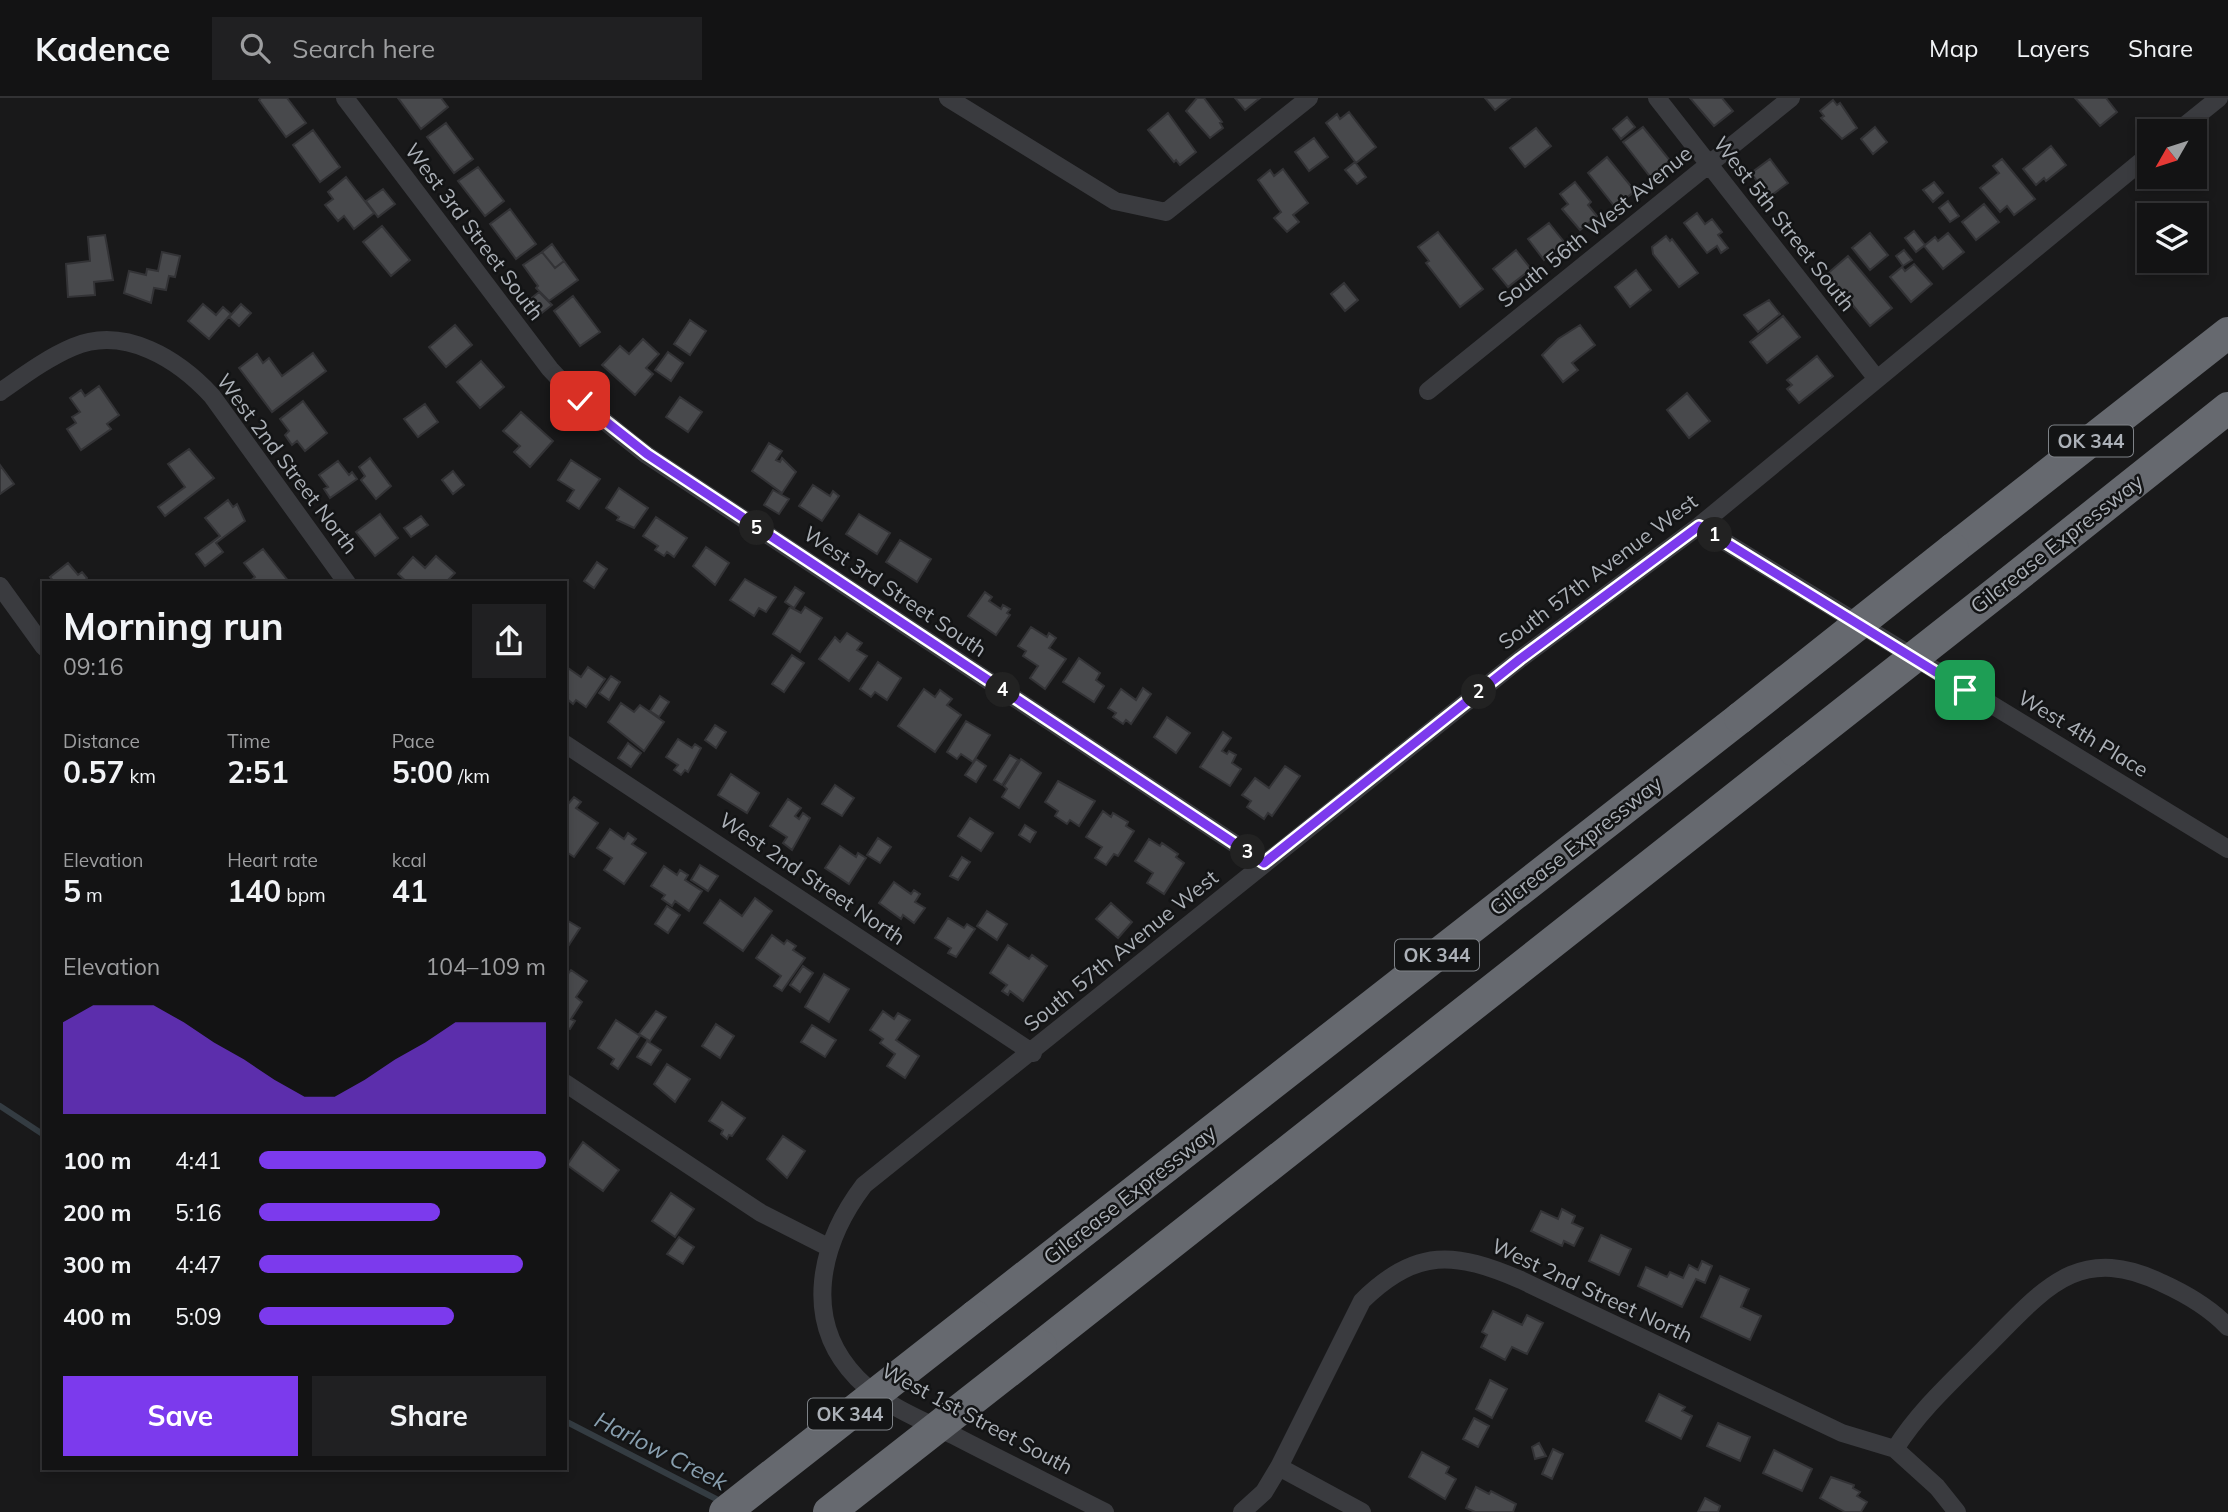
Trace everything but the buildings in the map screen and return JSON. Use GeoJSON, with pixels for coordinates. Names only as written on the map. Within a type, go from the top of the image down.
{"type":"FeatureCollection","features":[{"type":"Feature","properties":{"kind":"highway","name":"Gilcrease Expressway"},"geometry":{"type":"LineString","coordinates":[[725,1512],[2228,333]]}},
{"type":"Feature","properties":{"kind":"highway","name":"Gilcrease Expressway"},"geometry":{"type":"LineString","coordinates":[[830,1512],[2228,408]]}},
{"type":"Feature","properties":{"kind":"street","name":"West 3rd Street South"},"geometry":{"type":"LineString","coordinates":[[345,98],[550,369],[607,425],[1264,863]]}},
{"type":"Feature","properties":{"kind":"street"},"geometry":{"type":"LineString","coordinates":[[948,98],[1115,201],[1166,212],[1309,98]]}},
{"type":"Feature","properties":{"kind":"street","name":"West 5th Street South"},"geometry":{"type":"LineString","coordinates":[[1657,98],[1877,379]]}},
{"type":"Feature","properties":{"kind":"street","name":"South 56th West Avenue"},"geometry":{"type":"LineString","coordinates":[[1428,391],[1791,98]]}},
{"type":"Feature","properties":{"kind":"street"},"geometry":{"type":"LineString","coordinates":[[2193,119],[2220,98]]}},
{"type":"Feature","properties":{"kind":"street","name":"South 57th Avenue West"},"geometry":{"type":"LineString","coordinates":[[828,1247],[844,1212],[864,1185],[1032,1053],[1520,659],[1699,526],[2137,165]]}},
{"type":"Feature","properties":{"kind":"street","name":"West 2nd Street North"},"geometry":{"type":"LineString","coordinates":[[0,392],[75,346],[113,341],[159,353],[194,377],[347,581]]}},
{"type":"Feature","properties":{"kind":"street","name":"West 4th Place"},"geometry":{"type":"LineString","coordinates":[[1699,526],[2228,849]]}},
{"type":"Feature","properties":{"kind":"street"},"geometry":{"type":"LineString","coordinates":[[0,586],[42,644]]}},
{"type":"Feature","properties":{"kind":"street","name":"West 2nd Street North"},"geometry":{"type":"LineString","coordinates":[[567,745],[1032,1053]]}},
{"type":"Feature","properties":{"kind":"street"},"geometry":{"type":"LineString","coordinates":[[567,1084],[761,1213],[828,1247]]}},
{"type":"Feature","properties":{"kind":"street","name":"West 1st Street South"},"geometry":{"type":"LineString","coordinates":[[828,1247],[821,1295],[826,1320],[835,1345],[857,1379],[909,1413],[1105,1512]]}},
{"type":"Feature","properties":{"kind":"street","name":"West 2nd Street North"},"geometry":{"type":"LineString","coordinates":[[1279,1467],[1362,1301],[1397,1272],[1415,1263],[1448,1258],[1486,1265],[1842,1433],[1895,1449],[1937,1487],[1957,1512]]}},
{"type":"Feature","properties":{"kind":"street"},"geometry":{"type":"LineString","coordinates":[[1895,1449],[1915,1417],[2032,1302],[2064,1277],[2093,1266],[2119,1266],[2143,1273],[2174,1288],[2228,1327]]}},
{"type":"Feature","properties":{"kind":"street"},"geometry":{"type":"LineString","coordinates":[[1242,1512],[1264,1492],[1279,1467],[1362,1512]]}},
{"type":"Feature","properties":{"kind":"waterway","name":"Harlow Creek"},"geometry":{"type":"LineString","coordinates":[[0,1106],[42,1134]]}},
{"type":"Feature","properties":{"kind":"waterway","name":"Harlow Creek"},"geometry":{"type":"LineString","coordinates":[[567,1422],[722,1502]]}},
{"type":"Feature","properties":{"kind":"route"},"geometry":{"type":"LineString","coordinates":[[580,401],[647,454],[1264,863],[1520,659],[1699,526],[1965,690]]}}]}
